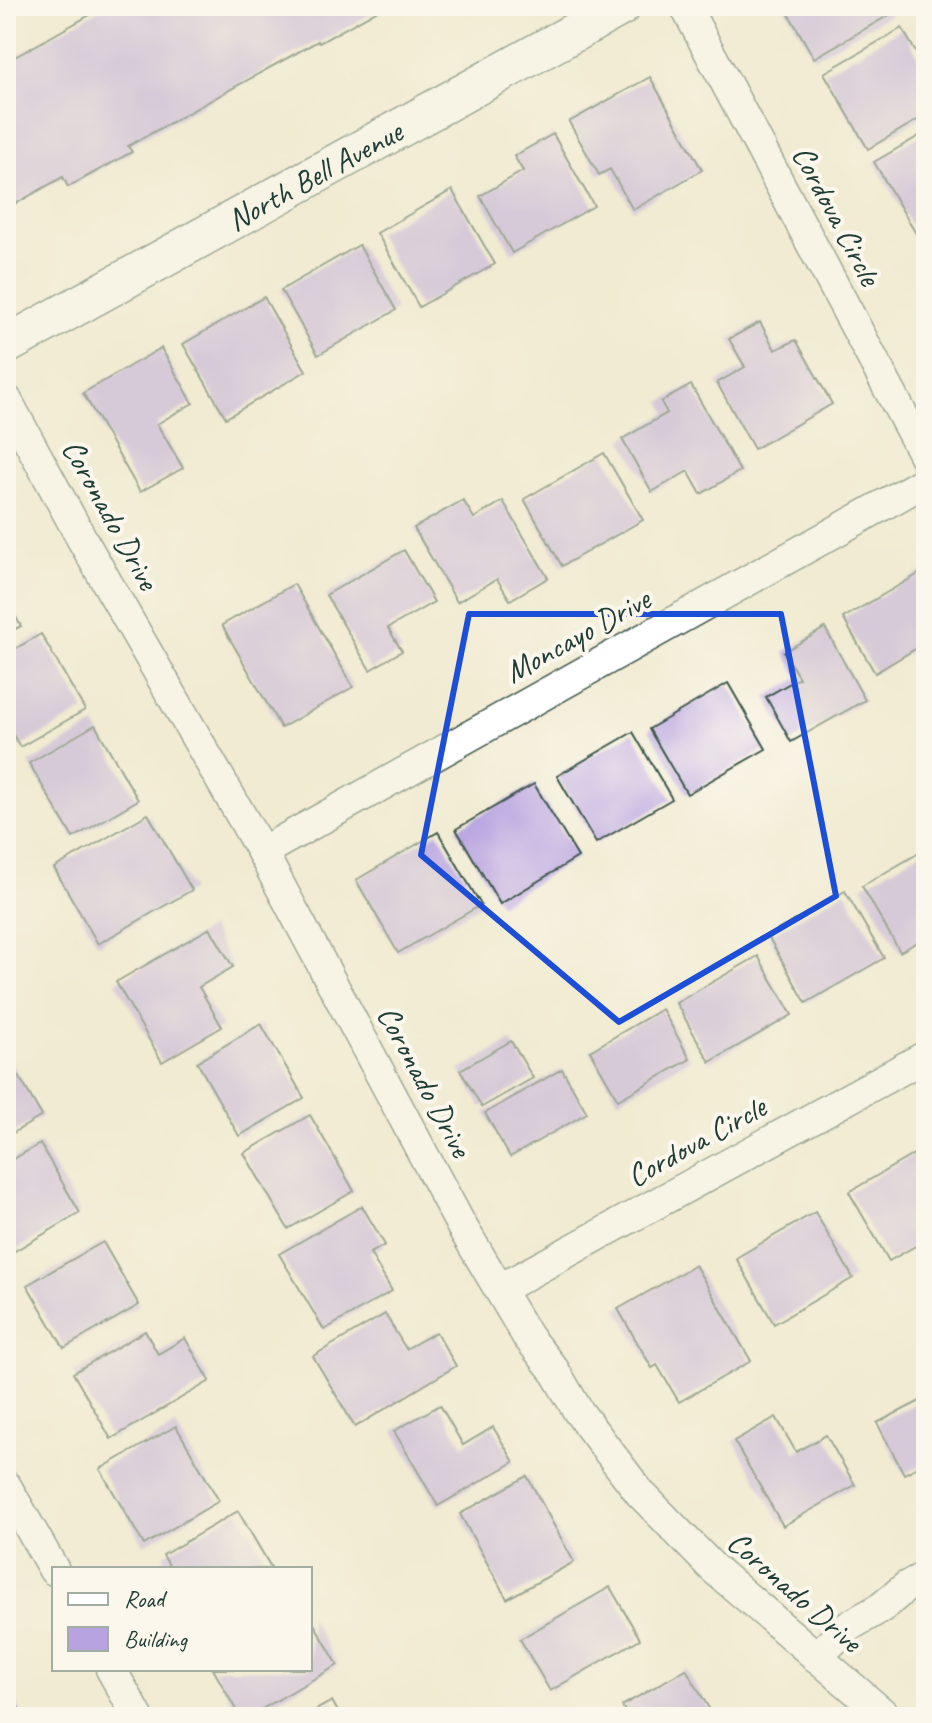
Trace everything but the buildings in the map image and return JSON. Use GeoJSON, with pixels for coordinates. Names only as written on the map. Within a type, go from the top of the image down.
{"type":"FeatureCollection","features":[{"type":"Feature","properties":{"kind":"street","name":"North Bell Avenue"},"geometry":{"type":"LineString","coordinates":[[6,345],[622,6]]}},
{"type":"Feature","properties":{"kind":"street","name":"Cordova Circle"},"geometry":{"type":"LineString","coordinates":[[685,6],[926,459]]}},
{"type":"Feature","properties":{"kind":"street","name":"Coronado Drive"},"geometry":{"type":"LineString","coordinates":[[6,399],[83,541],[262,852],[461,1225],[527,1336],[554,1370],[578,1411],[640,1493],[713,1568],[887,1717]]}},
{"type":"Feature","properties":{"kind":"street","name":"Moncayo Drive"},"geometry":{"type":"LineString","coordinates":[[262,852],[926,481]]}},
{"type":"Feature","properties":{"kind":"street","name":"Cordova Circle"},"geometry":{"type":"LineString","coordinates":[[500,1289],[926,1056]]}},
{"type":"Feature","properties":{"kind":"street"},"geometry":{"type":"LineString","coordinates":[[6,1486],[52,1567]]}},
{"type":"Feature","properties":{"kind":"street"},"geometry":{"type":"LineString","coordinates":[[816,1657],[849,1626],[926,1576]]}},
{"type":"Feature","properties":{"kind":"street"},"geometry":{"type":"LineString","coordinates":[[112,1671],[138,1717]]}},
{"type":"Feature","properties":{"kind":"highlighted area"},"geometry":{"type":"Polygon","coordinates":[[[469,614],[781,614],[836,896],[619,1022],[421,855],[469,614]]]}}]}
